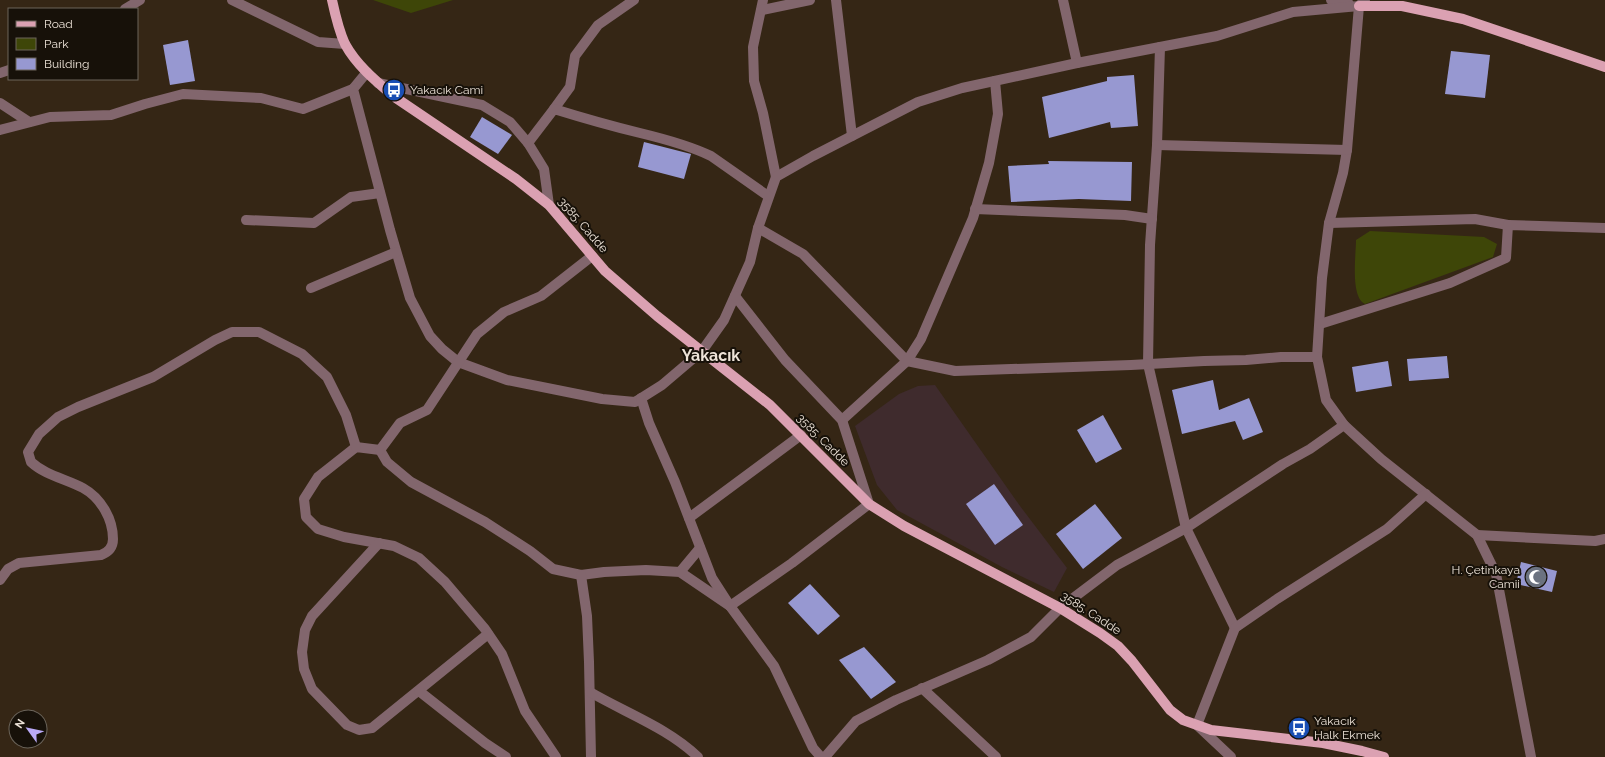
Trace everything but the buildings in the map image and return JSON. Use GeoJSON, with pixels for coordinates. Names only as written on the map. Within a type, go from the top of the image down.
{"type":"FeatureCollection","features":[{"type":"Feature","properties":{"kind":"main road","name":"3585. Cadde"},"geometry":{"type":"LineString","coordinates":[[332,0],[345,44],[358,64],[378,83],[396,98],[516,179],[549,205],[605,271],[633,297],[770,405],[802,435],[868,504],[904,526],[1060,608],[1100,633],[1118,646],[1170,710],[1183,720],[1211,730],[1342,746],[1384,757]]}},
{"type":"Feature","properties":{"kind":"main road"},"geometry":{"type":"LineString","coordinates":[[1362,3],[1402,6],[1463,19],[1605,67]]}},
{"type":"Feature","properties":{"kind":"street"},"geometry":{"type":"LineString","coordinates":[[127,8],[140,0]]}},
{"type":"Feature","properties":{"kind":"street"},"geometry":{"type":"LineString","coordinates":[[232,0],[318,42],[345,44]]}},
{"type":"Feature","properties":{"kind":"street"},"geometry":{"type":"LineString","coordinates":[[528,143],[570,87],[575,56],[598,25],[634,0]]}},
{"type":"Feature","properties":{"kind":"street"},"geometry":{"type":"LineString","coordinates":[[353,89],[396,252],[410,298],[430,336],[442,349],[458,362],[507,380],[602,400],[635,402],[662,385],[702,351],[724,320],[750,262],[758,228],[768,196],[776,178],[763,114],[754,81],[753,47],[762,5],[810,0]]}},
{"type":"Feature","properties":{"kind":"street"},"geometry":{"type":"LineString","coordinates":[[836,0],[852,136]]}},
{"type":"Feature","properties":{"kind":"street"},"geometry":{"type":"LineString","coordinates":[[1063,0],[1077,63]]}},
{"type":"Feature","properties":{"kind":"street"},"geometry":{"type":"LineString","coordinates":[[1331,0],[1362,3]]}},
{"type":"Feature","properties":{"kind":"street"},"geometry":{"type":"LineString","coordinates":[[776,178],[918,102],[962,88],[1077,63],[1217,36],[1293,12],[1362,3]]}},
{"type":"Feature","properties":{"kind":"street"},"geometry":{"type":"LineString","coordinates":[[1362,3],[1347,150],[1343,173],[1329,223],[1317,357],[1326,400],[1344,426],[1380,459],[1477,535],[1496,574],[1531,757]]}},
{"type":"Feature","properties":{"kind":"street"},"geometry":{"type":"LineString","coordinates":[[1160,47],[1157,145],[1152,219],[1148,364],[1186,528],[1235,628]]}},
{"type":"Feature","properties":{"kind":"street"},"geometry":{"type":"LineString","coordinates":[[0,130],[50,117],[111,115],[183,94],[261,98],[303,109],[353,89],[367,72]]}},
{"type":"Feature","properties":{"kind":"street"},"geometry":{"type":"LineString","coordinates":[[842,420],[907,361],[921,339],[975,209],[989,163],[998,114],[995,80]]}},
{"type":"Feature","properties":{"kind":"street"},"geometry":{"type":"LineString","coordinates":[[378,83],[482,105],[510,122],[528,143],[544,169],[549,205]]}},
{"type":"Feature","properties":{"kind":"street"},"geometry":{"type":"LineString","coordinates":[[0,103],[29,122]]}},
{"type":"Feature","properties":{"kind":"street"},"geometry":{"type":"LineString","coordinates":[[554,109],[585,119],[677,142],[701,151],[711,156],[768,196]]}},
{"type":"Feature","properties":{"kind":"street"},"geometry":{"type":"LineString","coordinates":[[1157,145],[1347,150]]}},
{"type":"Feature","properties":{"kind":"street"},"geometry":{"type":"LineString","coordinates":[[246,220],[314,223],[352,198],[380,193]]}},
{"type":"Feature","properties":{"kind":"street"},"geometry":{"type":"LineString","coordinates":[[975,209],[1124,216],[1152,219]]}},
{"type":"Feature","properties":{"kind":"street"},"geometry":{"type":"LineString","coordinates":[[1329,223],[1475,219],[1508,225],[1605,228]]}},
{"type":"Feature","properties":{"kind":"street"},"geometry":{"type":"LineString","coordinates":[[1320,324],[1450,283],[1506,258],[1508,225]]}},
{"type":"Feature","properties":{"kind":"street"},"geometry":{"type":"LineString","coordinates":[[758,228],[803,254],[907,361],[955,371],[1246,360],[1281,357],[1317,357]]}},
{"type":"Feature","properties":{"kind":"street"},"geometry":{"type":"LineString","coordinates":[[311,288],[396,252]]}},
{"type":"Feature","properties":{"kind":"street"},"geometry":{"type":"LineString","coordinates":[[380,450],[400,423],[427,410],[477,334],[504,312],[542,296],[592,256]]}},
{"type":"Feature","properties":{"kind":"street"},"geometry":{"type":"LineString","coordinates":[[730,606],[792,563],[868,504],[842,420],[785,360],[735,296]]}},
{"type":"Feature","properties":{"kind":"street"},"geometry":{"type":"LineString","coordinates":[[0,580],[8,569],[19,563],[101,555],[108,552],[112,546],[113,528],[106,512],[96,499],[83,488],[57,477],[31,462],[28,452],[39,434],[58,417],[78,407],[153,377],[215,340],[232,332],[259,332],[302,354],[327,377],[346,415],[356,447]]}},
{"type":"Feature","properties":{"kind":"street"},"geometry":{"type":"LineString","coordinates":[[641,398],[649,423],[689,518],[712,578],[730,606],[774,666],[813,748],[821,757]]}},
{"type":"Feature","properties":{"kind":"street"},"geometry":{"type":"LineString","coordinates":[[825,757],[856,721],[896,700],[988,660],[1031,637],[1060,608],[1117,565],[1186,528],[1344,426]]}},
{"type":"Feature","properties":{"kind":"street"},"geometry":{"type":"LineString","coordinates":[[689,518],[802,435]]}},
{"type":"Feature","properties":{"kind":"street"},"geometry":{"type":"LineString","coordinates":[[380,450],[356,447],[318,477],[304,500],[306,517],[318,529],[344,537],[394,546],[419,558],[445,582],[488,634],[502,654],[525,711],[556,757]]}},
{"type":"Feature","properties":{"kind":"street"},"geometry":{"type":"LineString","coordinates":[[380,450],[387,462],[411,482],[485,522],[530,551],[553,569],[581,575],[604,572],[646,570],[680,572],[730,606]]}},
{"type":"Feature","properties":{"kind":"street"},"geometry":{"type":"LineString","coordinates":[[1231,757],[1197,725],[1235,628],[1277,599],[1388,529],[1426,494]]}},
{"type":"Feature","properties":{"kind":"street"},"geometry":{"type":"LineString","coordinates":[[1477,535],[1595,541],[1605,539]]}},
{"type":"Feature","properties":{"kind":"street"},"geometry":{"type":"LineString","coordinates":[[379,543],[312,616],[305,630],[302,643],[304,669],[312,689],[347,725],[359,730],[372,728],[488,634]]}},
{"type":"Feature","properties":{"kind":"street"},"geometry":{"type":"LineString","coordinates":[[680,572],[700,548]]}},
{"type":"Feature","properties":{"kind":"street"},"geometry":{"type":"LineString","coordinates":[[581,575],[587,616],[591,757]]}},
{"type":"Feature","properties":{"kind":"street"},"geometry":{"type":"LineString","coordinates":[[922,688],[996,757]]}},
{"type":"Feature","properties":{"kind":"street"},"geometry":{"type":"LineString","coordinates":[[418,691],[485,743],[506,757]]}},
{"type":"Feature","properties":{"kind":"street"},"geometry":{"type":"LineString","coordinates":[[590,692],[638,717],[687,746],[698,757]]}},
{"type":"Feature","properties":{"kind":"shaded area"},"geometry":{"type":"Polygon","coordinates":[[[935,385],[1020,506],[1067,568],[1054,592],[1002,567],[897,510],[877,485],[855,426],[899,394],[918,386],[935,385]]]}},
{"type":"Feature","properties":{"kind":"green space"},"geometry":{"type":"Polygon","coordinates":[[[373,0],[453,0],[411,13],[373,0]]]}},
{"type":"Feature","properties":{"kind":"green space"},"geometry":{"type":"Polygon","coordinates":[[[1370,231],[1484,237],[1497,244],[1493,257],[1365,304],[1360,300],[1357,293],[1355,275],[1356,240],[1370,231]]]}},
{"type":"Feature","properties":{"kind":"place","name":"Yakacık Cami"},"geometry":{"type":"Point","coordinates":[394,90]}},
{"type":"Feature","properties":{"kind":"place","name":"H. Çetinkaya Camii"},"geometry":{"type":"Point","coordinates":[1536,577]}},
{"type":"Feature","properties":{"kind":"place","name":"Yakacık Halk Ekmek"},"geometry":{"type":"Point","coordinates":[1299,728]}},
{"type":"Feature","properties":{"kind":"district","name":"Yakacık"},"geometry":{"type":"Point","coordinates":[711,355]}}]}
